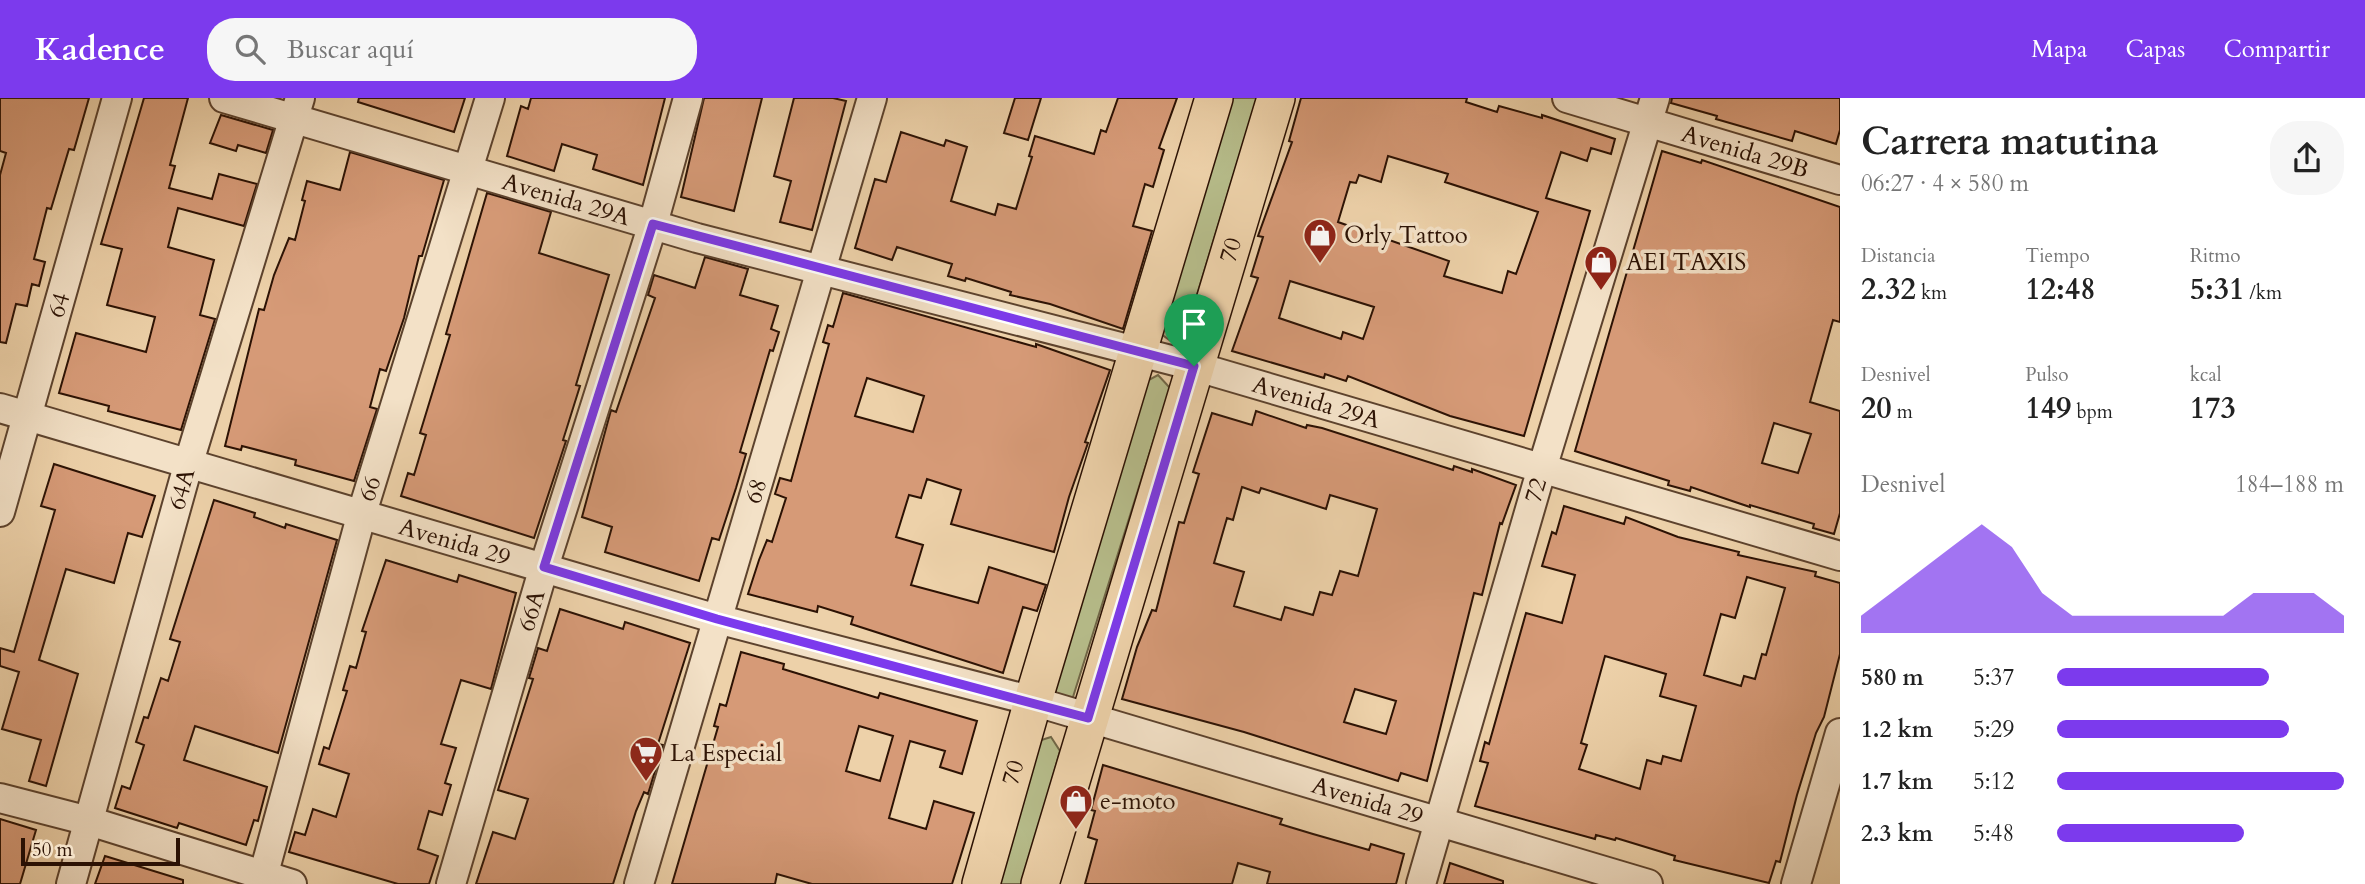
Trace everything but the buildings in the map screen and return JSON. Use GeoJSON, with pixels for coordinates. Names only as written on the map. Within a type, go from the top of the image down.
{"type":"FeatureCollection","features":[{"type":"Feature","properties":{"kind":"main road","name":"70"},"geometry":{"type":"LineString","coordinates":[[981,884],[1033,701],[1214,98]]}},
{"type":"Feature","properties":{"kind":"main road","name":"70"},"geometry":{"type":"LineString","coordinates":[[1040,884],[1276,98]]}},
{"type":"Feature","properties":{"kind":"street","name":"64"},"geometry":{"type":"LineString","coordinates":[[0,512],[117,98]]}},
{"type":"Feature","properties":{"kind":"street","name":"Avenida 29A"},"geometry":{"type":"LineString","coordinates":[[224,98],[296,109],[468,173],[1194,366],[1840,556]]}},
{"type":"Feature","properties":{"kind":"street","name":"66"},"geometry":{"type":"LineString","coordinates":[[263,880],[362,513],[490,98]]}},
{"type":"Feature","properties":{"kind":"street","name":"66A"},"geometry":{"type":"LineString","coordinates":[[451,884],[544,567],[653,224],[688,98]]}},
{"type":"Feature","properties":{"kind":"street","name":"68"},"geometry":{"type":"LineString","coordinates":[[639,884],[872,98]]}},
{"type":"Feature","properties":{"kind":"street","name":"Avenida 29B"},"geometry":{"type":"LineString","coordinates":[[1567,98],[1651,109],[1840,180]]}},
{"type":"Feature","properties":{"kind":"street","name":"64A"},"geometry":{"type":"LineString","coordinates":[[71,884],[188,462],[296,109]]}},
{"type":"Feature","properties":{"kind":"street","name":"72"},"geometry":{"type":"LineString","coordinates":[[1421,884],[1542,468],[1651,109]]}},
{"type":"Feature","properties":{"kind":"street","name":"Avenida 29"},"geometry":{"type":"LineString","coordinates":[[0,408],[717,619],[1033,701],[1648,884]]}},
{"type":"Feature","properties":{"kind":"street"},"geometry":{"type":"LineString","coordinates":[[1796,884],[1840,733]]}},
{"type":"Feature","properties":{"kind":"street"},"geometry":{"type":"LineString","coordinates":[[0,798],[89,821],[263,880],[292,884]]}},
{"type":"Feature","properties":{"kind":"green space"},"geometry":{"type":"Polygon","coordinates":[[[1229,98],[1257,98],[1185,334],[1171,341],[1161,334],[1229,98]]]}},
{"type":"Feature","properties":{"kind":"green space"},"geometry":{"type":"Polygon","coordinates":[[[1158,375],[1170,388],[1073,697],[1067,700],[1054,695],[1143,383],[1158,375]]]}},
{"type":"Feature","properties":{"kind":"green space"},"geometry":{"type":"Polygon","coordinates":[[[1051,737],[1060,751],[1023,884],[995,884],[1035,742],[1051,737]]]}},
{"type":"Feature","properties":{"kind":"place","name":"Orly Tattoo"},"geometry":{"type":"Point","coordinates":[1320,265]}},
{"type":"Feature","properties":{"kind":"place","name":"AEI TAXIS"},"geometry":{"type":"Point","coordinates":[1601,292]}},
{"type":"Feature","properties":{"kind":"place","name":"La Especial"},"geometry":{"type":"Point","coordinates":[646,783]}},
{"type":"Feature","properties":{"kind":"place","name":"e-moto"},"geometry":{"type":"Point","coordinates":[1076,831]}},
{"type":"Feature","properties":{"kind":"route"},"geometry":{"type":"LineString","coordinates":[[653,224],[697,238],[1194,366],[1088,718],[1033,701],[717,619],[544,567],[653,224]]}}]}
